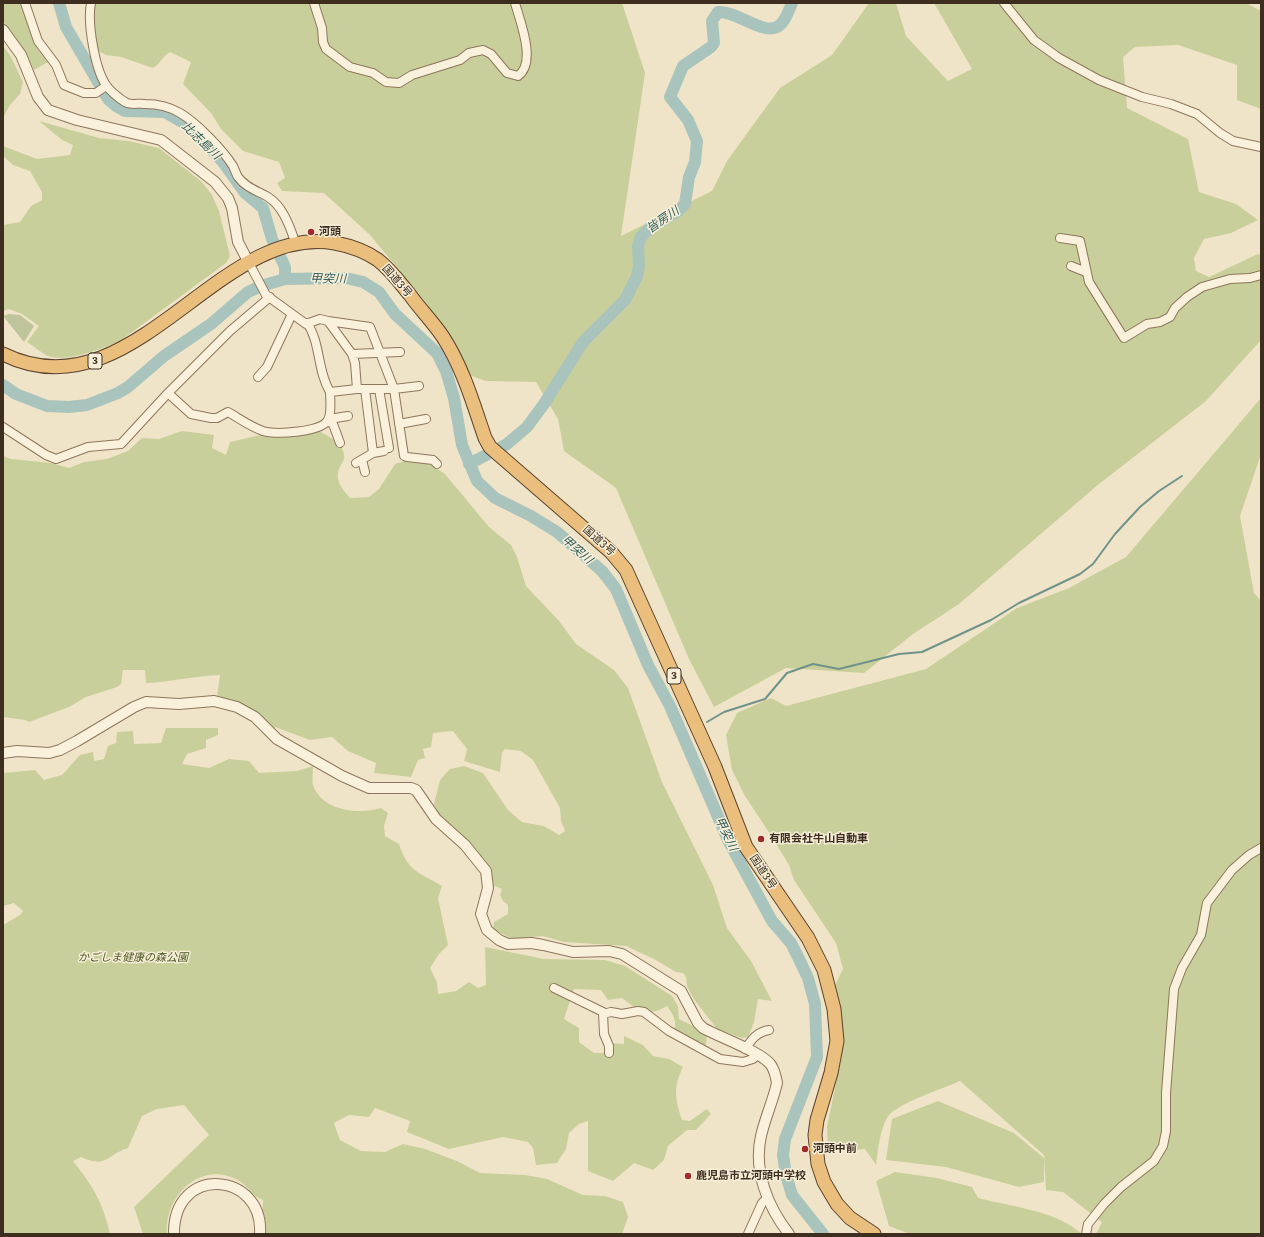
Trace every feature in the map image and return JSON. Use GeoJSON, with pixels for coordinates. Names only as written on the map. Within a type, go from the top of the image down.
{"type":"FeatureCollection","features":[{"type":"Feature","properties":{"kind":"highway","name":"国道3号"},"geometry":{"type":"LineString","coordinates":[[3,354],[18,360],[44,366],[66,366],[94,361],[127,346],[236,270],[251,267],[269,252],[296,244],[328,242],[347,245],[371,255],[389,270],[438,330],[448,345],[464,377],[485,438],[490,448],[611,552],[626,570],[715,767],[746,847],[805,933],[824,970],[834,1009],[837,1041],[831,1073],[815,1135],[818,1164],[824,1182],[837,1204],[850,1218],[874,1234]]}},
{"type":"Feature","properties":{"kind":"street"},"geometry":{"type":"LineString","coordinates":[[25,3],[38,41],[56,64],[64,85],[84,93],[96,93],[106,86]]}},
{"type":"Feature","properties":{"kind":"street"},"geometry":{"type":"LineString","coordinates":[[91,3],[91,31],[96,59],[106,86],[126,102],[133,104],[163,106],[180,113],[193,123],[233,166],[238,178],[248,187],[268,197],[280,209],[288,222],[296,244]]}},
{"type":"Feature","properties":{"kind":"street"},"geometry":{"type":"LineString","coordinates":[[314,3],[322,28],[323,42],[326,49],[350,67],[368,71],[386,82],[393,84],[399,83],[412,75],[460,60],[469,52],[483,50],[491,54],[507,73],[518,76],[522,73],[526,65],[527,52],[515,3]]}},
{"type":"Feature","properties":{"kind":"street"},"geometry":{"type":"LineString","coordinates":[[1004,3],[1034,40],[1059,58],[1099,80],[1142,97],[1171,104],[1197,114],[1220,133],[1234,141],[1261,147]]}},
{"type":"Feature","properties":{"kind":"street"},"geometry":{"type":"LineString","coordinates":[[3,30],[22,55],[38,97],[48,110],[77,120],[161,140],[215,182],[228,198],[232,208],[238,242],[268,296],[306,324],[307,323],[314,333],[321,365],[330,392],[328,420],[324,425],[312,429],[283,433],[265,432],[252,427],[228,412],[217,418],[191,414],[168,393]]}},
{"type":"Feature","properties":{"kind":"street"},"geometry":{"type":"LineString","coordinates":[[1060,238],[1080,241],[1089,282],[1124,338],[1147,324],[1160,322],[1170,317],[1175,308],[1187,297],[1202,287],[1230,279],[1250,278],[1261,275]]}},
{"type":"Feature","properties":{"kind":"street"},"geometry":{"type":"LineString","coordinates":[[1071,266],[1086,272]]}},
{"type":"Feature","properties":{"kind":"street"},"geometry":{"type":"LineString","coordinates":[[3,427],[46,455],[56,459],[88,447],[124,442],[168,393],[230,331],[268,296]]}},
{"type":"Feature","properties":{"kind":"street"},"geometry":{"type":"LineString","coordinates":[[258,377],[267,367],[292,314]]}},
{"type":"Feature","properties":{"kind":"street"},"geometry":{"type":"LineString","coordinates":[[307,323],[320,319],[370,327],[394,389],[404,456],[407,458],[433,460],[437,464]]}},
{"type":"Feature","properties":{"kind":"street"},"geometry":{"type":"LineString","coordinates":[[328,321],[352,354],[361,389],[373,453]]}},
{"type":"Feature","properties":{"kind":"street"},"geometry":{"type":"LineString","coordinates":[[352,354],[400,352]]}},
{"type":"Feature","properties":{"kind":"street"},"geometry":{"type":"LineString","coordinates":[[330,392],[361,389],[394,389],[419,386]]}},
{"type":"Feature","properties":{"kind":"street"},"geometry":{"type":"LineString","coordinates":[[365,472],[359,462],[373,453],[386,449],[379,389]]}},
{"type":"Feature","properties":{"kind":"street"},"geometry":{"type":"LineString","coordinates":[[328,420],[348,416]]}},
{"type":"Feature","properties":{"kind":"street"},"geometry":{"type":"LineString","coordinates":[[399,424],[426,419]]}},
{"type":"Feature","properties":{"kind":"street"},"geometry":{"type":"LineString","coordinates":[[328,420],[333,424],[340,443]]}},
{"type":"Feature","properties":{"kind":"street"},"geometry":{"type":"LineString","coordinates":[[3,753],[17,751],[49,753],[60,750],[77,742],[134,707],[146,702],[179,704],[214,701],[237,707],[255,717],[277,739],[359,784],[378,789],[411,788],[416,790],[436,818],[465,845],[486,871],[488,888],[481,914],[487,930],[499,940],[508,944],[531,943],[573,952],[609,951],[622,954],[681,991],[702,1028],[757,1055],[771,1064],[776,1075],[776,1083],[760,1144],[760,1171],[767,1198],[789,1234]]}},
{"type":"Feature","properties":{"kind":"street"},"geometry":{"type":"LineString","coordinates":[[1086,1234],[1088,1224],[1104,1204],[1121,1187],[1154,1160],[1163,1146],[1166,1130],[1166,1093],[1174,989],[1182,968],[1201,935],[1207,903],[1232,870],[1249,855],[1261,848]]}},
{"type":"Feature","properties":{"kind":"street"},"geometry":{"type":"LineString","coordinates":[[554,988],[605,1013],[611,1012],[622,1014],[638,1011],[644,1012],[669,1031],[720,1059],[743,1062],[753,1059],[757,1055]]}},
{"type":"Feature","properties":{"kind":"street"},"geometry":{"type":"LineString","coordinates":[[605,1013],[603,1029],[609,1046],[609,1052]]}},
{"type":"Feature","properties":{"kind":"street"},"geometry":{"type":"LineString","coordinates":[[744,1049],[754,1036],[761,1031],[769,1030]]}},
{"type":"Feature","properties":{"kind":"street"},"geometry":{"type":"LineString","coordinates":[[174,1234],[177,1214],[184,1200],[201,1186],[214,1183],[234,1188],[247,1197],[258,1217],[260,1234]]}},
{"type":"Feature","properties":{"kind":"street"},"geometry":{"type":"LineString","coordinates":[[748,1234],[762,1202],[767,1198]]}},
{"type":"Feature","properties":{"kind":"green space"},"geometry":{"type":"Polygon","coordinates":[[[3,3],[23,4],[38,50],[48,62],[34,70],[27,55],[3,21],[3,3]]]}},
{"type":"Feature","properties":{"kind":"green space"},"geometry":{"type":"Polygon","coordinates":[[[94,3],[622,3],[645,73],[621,236],[712,191],[727,161],[780,88],[832,55],[869,3],[896,3],[906,36],[948,81],[972,69],[934,3],[1246,3],[1261,11],[1261,109],[1237,100],[1237,65],[1178,45],[1135,47],[1123,57],[1127,108],[1188,139],[1199,192],[1236,204],[1258,220],[1231,233],[1204,239],[1194,258],[1196,271],[1209,277],[1258,254],[1261,255],[1261,340],[1206,401],[1099,484],[959,604],[913,634],[864,673],[786,668],[714,707],[689,659],[616,488],[564,451],[558,419],[536,382],[486,381],[466,374],[400,271],[370,235],[324,193],[282,191],[277,183],[285,178],[279,162],[243,151],[221,129],[211,113],[183,84],[191,62],[170,52],[153,68],[121,57],[106,55],[96,50],[93,17],[94,3]]]}},
{"type":"Feature","properties":{"kind":"green space"},"geometry":{"type":"Polygon","coordinates":[[[3,46],[10,55],[23,82],[20,94],[10,105],[3,118],[3,46]]]}},
{"type":"Feature","properties":{"kind":"green space"},"geometry":{"type":"Polygon","coordinates":[[[39,121],[99,138],[129,141],[159,148],[202,182],[212,195],[219,211],[230,256],[226,263],[120,341],[84,354],[65,358],[48,356],[27,342],[39,326],[22,314],[9,309],[3,311],[3,225],[20,222],[31,206],[42,200],[42,192],[30,171],[13,165],[3,156],[3,146],[37,159],[70,155],[73,145],[62,140],[39,121]]]}},
{"type":"Feature","properties":{"kind":"green space"},"geometry":{"type":"Polygon","coordinates":[[[9,314],[20,315],[34,326],[24,342],[3,316],[9,314]]]}},
{"type":"Feature","properties":{"kind":"green space"},"geometry":{"type":"Polygon","coordinates":[[[1261,398],[1261,454],[1240,516],[1254,593],[1261,601],[1261,1234],[1096,1234],[1102,1222],[1063,1192],[1046,1190],[1044,1155],[960,1081],[904,1104],[890,1114],[882,1131],[876,1165],[865,1149],[828,1152],[827,1126],[841,1060],[843,1026],[834,987],[843,969],[836,943],[794,880],[789,865],[745,796],[732,770],[726,735],[737,713],[771,698],[786,706],[926,669],[1017,608],[1069,588],[1126,557],[1261,398]]]}},
{"type":"Feature","properties":{"kind":"green space"},"geometry":{"type":"Polygon","coordinates":[[[318,430],[337,442],[343,451],[344,458],[339,469],[338,480],[350,498],[369,497],[379,489],[395,464],[411,459],[430,464],[445,474],[489,527],[511,545],[517,557],[526,586],[559,621],[576,644],[614,670],[628,688],[662,782],[713,885],[727,928],[751,961],[772,1001],[758,999],[754,1022],[748,1037],[742,1038],[717,1029],[693,998],[687,986],[686,977],[683,973],[676,972],[654,959],[626,946],[564,942],[543,936],[512,939],[493,929],[494,922],[508,914],[508,905],[503,901],[500,895],[502,889],[493,885],[490,869],[440,817],[434,804],[440,780],[450,769],[464,766],[483,773],[508,810],[522,822],[544,826],[559,835],[565,831],[561,821],[560,808],[533,760],[521,751],[505,749],[502,753],[500,772],[464,761],[467,749],[453,731],[433,733],[431,747],[423,749],[425,758],[418,760],[411,777],[374,773],[376,763],[348,751],[332,737],[310,740],[275,727],[270,739],[243,706],[217,697],[220,675],[146,683],[145,670],[123,670],[121,684],[117,687],[86,697],[69,707],[29,722],[25,720],[3,717],[3,456],[11,459],[51,463],[69,468],[84,462],[107,459],[128,451],[142,438],[159,439],[182,431],[214,435],[212,448],[226,455],[230,442],[265,434],[318,430]]]}},
{"type":"Feature","properties":{"kind":"green space","name":"かごしま健康の森公園"},"geometry":{"type":"Polygon","coordinates":[[[166,728],[218,728],[218,735],[206,740],[206,748],[187,754],[182,764],[209,768],[229,759],[249,761],[259,773],[297,771],[313,766],[313,785],[324,801],[333,806],[352,811],[381,808],[388,813],[384,826],[385,836],[399,844],[402,853],[410,866],[442,886],[438,898],[448,945],[439,954],[430,968],[437,982],[438,994],[456,991],[469,982],[478,988],[486,985],[485,947],[544,959],[605,960],[625,966],[672,996],[678,1006],[679,1019],[707,1033],[706,1045],[672,1036],[675,1027],[675,1020],[667,1006],[654,1012],[648,1012],[638,1009],[622,998],[608,1000],[601,990],[574,989],[564,1019],[579,1028],[579,1042],[594,1053],[604,1053],[607,1043],[624,1044],[624,1036],[643,1045],[653,1056],[669,1059],[683,1067],[676,1087],[678,1105],[682,1120],[690,1121],[707,1109],[711,1114],[696,1130],[687,1130],[668,1146],[664,1160],[653,1170],[634,1163],[613,1181],[588,1171],[588,1121],[579,1124],[569,1133],[566,1149],[557,1163],[536,1165],[533,1148],[528,1142],[503,1137],[449,1149],[407,1132],[410,1121],[375,1108],[369,1117],[349,1115],[334,1123],[340,1140],[361,1151],[385,1152],[403,1144],[425,1149],[457,1161],[480,1173],[525,1175],[547,1179],[583,1195],[605,1196],[623,1202],[628,1217],[622,1234],[261,1234],[263,1200],[255,1196],[236,1179],[222,1175],[209,1175],[197,1179],[186,1186],[178,1196],[171,1207],[167,1234],[143,1234],[134,1207],[209,1135],[184,1105],[157,1109],[142,1116],[128,1148],[106,1160],[96,1162],[81,1157],[73,1161],[92,1187],[104,1213],[110,1234],[3,1234],[3,925],[20,915],[23,911],[14,903],[3,906],[3,773],[35,770],[44,780],[62,775],[80,755],[93,752],[94,761],[104,759],[108,746],[116,743],[117,732],[133,731],[134,744],[161,743],[166,728]]]}},
{"type":"Feature","properties":{"kind":"green space"},"geometry":{"type":"Polygon","coordinates":[[[938,1101],[1014,1133],[1044,1158],[1044,1182],[1019,1187],[946,1167],[886,1160],[892,1119],[938,1101]]]}},
{"type":"Feature","properties":{"kind":"green space"},"geometry":{"type":"Polygon","coordinates":[[[895,1172],[937,1178],[972,1187],[978,1198],[1046,1214],[1071,1226],[1082,1234],[910,1234],[889,1226],[876,1181],[895,1172]]]}},
{"type":"Feature","properties":{"kind":"waterway","name":"比志島川"},"geometry":{"type":"LineString","coordinates":[[59,3],[66,27],[108,99],[125,111],[165,112],[189,126],[223,162],[245,193],[263,208],[272,239],[285,267],[285,279]]}},
{"type":"Feature","properties":{"kind":"waterway","name":"皆房川"},"geometry":{"type":"LineString","coordinates":[[498,449],[507,444],[527,427],[544,404],[583,342],[625,300],[637,276],[639,267],[638,246],[641,237],[651,227],[678,211],[685,204],[689,177],[695,162],[697,141],[688,120],[670,97],[683,66],[711,47],[714,43],[712,21],[718,12],[734,15],[759,26],[774,28],[780,25],[784,20],[792,3]]}},
{"type":"Feature","properties":{"kind":"waterway","name":"甲突川"},"geometry":{"type":"LineString","coordinates":[[3,385],[16,394],[47,406],[69,407],[87,405],[118,393],[128,387],[164,356],[211,324],[248,292],[261,286],[285,279],[346,278],[363,282],[379,292],[395,314],[437,353],[446,371],[454,398],[462,445],[477,481],[495,498],[531,516],[557,532],[602,571],[616,589],[648,665],[670,706],[729,842],[772,921],[791,943],[808,978],[815,1004],[817,1057],[785,1139],[783,1155],[786,1175],[792,1195],[823,1234]]}},
{"type":"Feature","properties":{"kind":"waterway","name":"皆房川"},"geometry":{"type":"LineString","coordinates":[[469,464],[488,454]]}},
{"type":"Feature","properties":{"kind":"waterway"},"geometry":{"type":"LineString","coordinates":[[707,722],[724,712],[765,699],[787,673],[813,664],[839,669],[899,654],[922,652],[991,620],[1019,603],[1080,574],[1093,564],[1115,534],[1140,507],[1159,491],[1182,476]]}},
{"type":"Feature","properties":{"kind":"place","name":"河頭"},"geometry":{"type":"Point","coordinates":[311,232]}},
{"type":"Feature","properties":{"kind":"place","name":"有限会社牛山自動車"},"geometry":{"type":"Point","coordinates":[761,839]}},
{"type":"Feature","properties":{"kind":"place","name":"河頭中前"},"geometry":{"type":"Point","coordinates":[805,1149]}},
{"type":"Feature","properties":{"kind":"place","name":"鹿児島市立河頭中学校"},"geometry":{"type":"Point","coordinates":[688,1176]}}]}
